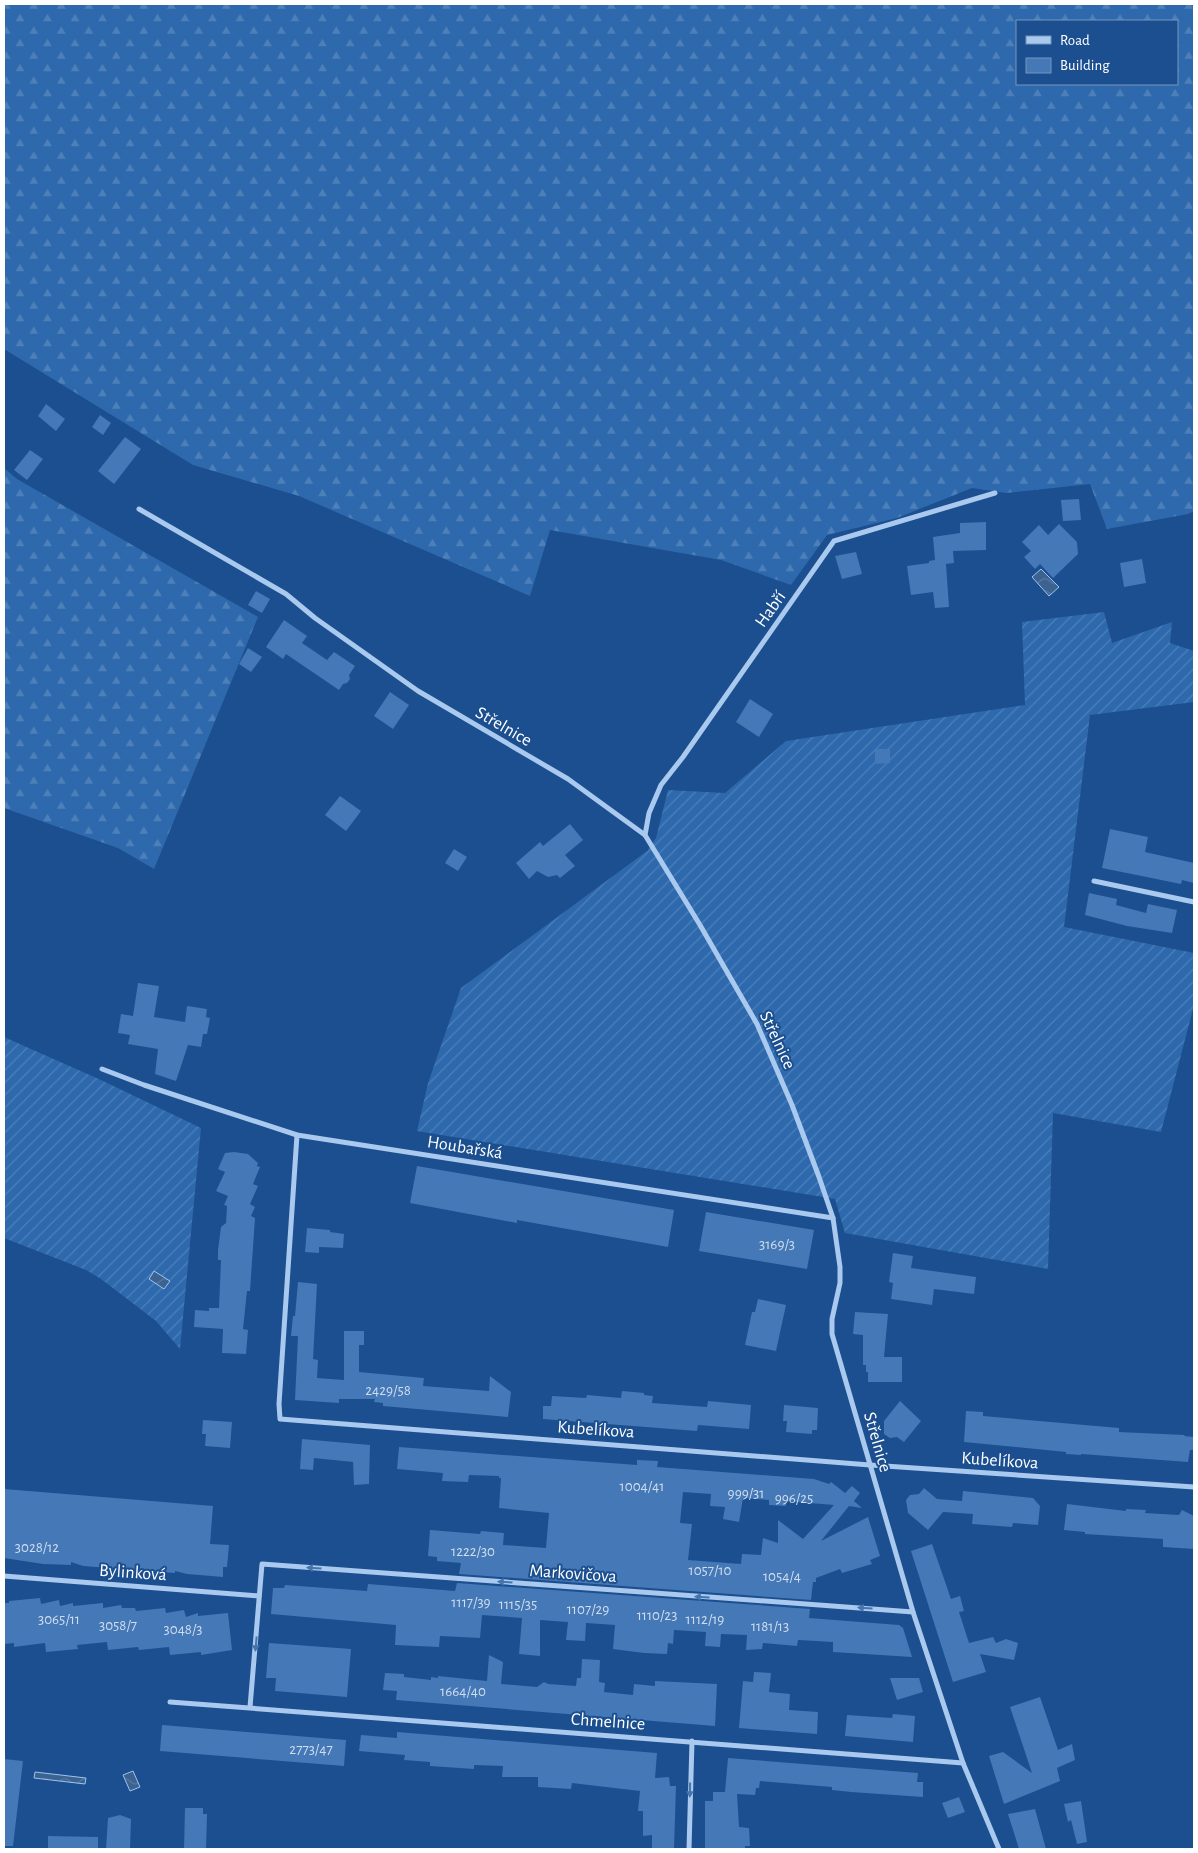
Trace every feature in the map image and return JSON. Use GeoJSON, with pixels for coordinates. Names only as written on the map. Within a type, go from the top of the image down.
{"type":"FeatureCollection","features":[{"type":"Feature","properties":{"kind":"street","name":"Habří"},"geometry":{"type":"LineString","coordinates":[[645,835],[649,813],[661,785],[683,757],[834,541],[995,493]]}},
{"type":"Feature","properties":{"kind":"street","name":"Střelnice"},"geometry":{"type":"LineString","coordinates":[[139,509],[286,594],[315,618],[418,691],[568,779],[645,835],[757,1024],[792,1105],[833,1218],[840,1267],[840,1283],[832,1318],[832,1334],[913,1612],[963,1763],[999,1849]]}},
{"type":"Feature","properties":{"kind":"street"},"geometry":{"type":"LineString","coordinates":[[1094,881],[1194,902]]}},
{"type":"Feature","properties":{"kind":"street","name":"Houbařská"},"geometry":{"type":"LineString","coordinates":[[102,1069],[144,1085],[297,1135],[833,1218]]}},
{"type":"Feature","properties":{"kind":"street","name":"Kubelíkova"},"geometry":{"type":"LineString","coordinates":[[297,1135],[279,1404],[280,1418],[870,1465],[1194,1487]]}},
{"type":"Feature","properties":{"kind":"street","name":"Markovičova"},"geometry":{"type":"LineString","coordinates":[[260,1596],[262,1564],[913,1612]]}},
{"type":"Feature","properties":{"kind":"street","name":"Bylinková"},"geometry":{"type":"LineString","coordinates":[[4,1576],[260,1596]]}},
{"type":"Feature","properties":{"kind":"street"},"geometry":{"type":"LineString","coordinates":[[250,1707],[260,1596]]}},
{"type":"Feature","properties":{"kind":"street","name":"Chmelnice"},"geometry":{"type":"LineString","coordinates":[[170,1702],[963,1763]]}},
{"type":"Feature","properties":{"kind":"street"},"geometry":{"type":"LineString","coordinates":[[689,1849],[692,1741]]}},
{"type":"Feature","properties":{"kind":"green space"},"geometry":{"type":"Polygon","coordinates":[[[4,4],[1194,4],[1194,511],[1188,514],[1107,529],[1090,484],[1006,493],[972,488],[897,518],[827,535],[791,585],[721,560],[550,530],[530,596],[299,496],[193,465],[4,349],[4,4]]]}},
{"type":"Feature","properties":{"kind":"green space"},"geometry":{"type":"Polygon","coordinates":[[[4,468],[17,479],[258,617],[154,869],[118,848],[4,808],[4,468]]]}},
{"type":"Feature","properties":{"kind":"green space"},"geometry":{"type":"Polygon","coordinates":[[[1104,612],[1112,643],[1172,622],[1170,643],[1194,651],[1194,702],[1090,715],[1064,927],[1194,953],[1194,1005],[1161,1132],[1053,1113],[1048,1269],[845,1233],[835,1199],[417,1131],[428,1083],[461,988],[647,851],[656,838],[668,790],[725,793],[786,741],[1025,705],[1022,622],[1104,612]]]}},
{"type":"Feature","properties":{"kind":"green space"},"geometry":{"type":"Polygon","coordinates":[[[4,1037],[101,1080],[201,1128],[180,1349],[156,1321],[101,1279],[86,1270],[4,1238],[4,1037]]]}},
{"type":"Feature","properties":{"kind":"water"},"geometry":{"type":"Polygon","coordinates":[[[1041,569],[1059,587],[1049,596],[1032,577],[1041,569]]]}},
{"type":"Feature","properties":{"kind":"water"},"geometry":{"type":"Polygon","coordinates":[[[154,1271],[170,1281],[164,1289],[149,1279],[154,1271]]]}},
{"type":"Feature","properties":{"kind":"water"},"geometry":{"type":"Polygon","coordinates":[[[133,1771],[140,1787],[130,1791],[123,1775],[133,1771]]]}},
{"type":"Feature","properties":{"kind":"water"},"geometry":{"type":"Polygon","coordinates":[[[35,1772],[86,1778],[85,1784],[34,1778],[35,1772]]]}},
{"type":"Feature","properties":{"kind":"building"},"geometry":{"type":"Polygon","coordinates":[[[46,404],[65,419],[56,431],[38,416],[46,404]]]}},
{"type":"Feature","properties":{"kind":"building"},"geometry":{"type":"Polygon","coordinates":[[[100,415],[111,423],[103,435],[92,427],[100,415]]]}},
{"type":"Feature","properties":{"kind":"building"},"geometry":{"type":"Polygon","coordinates":[[[125,437],[141,449],[114,484],[98,471],[125,437]]]}},
{"type":"Feature","properties":{"kind":"building"},"geometry":{"type":"Polygon","coordinates":[[[30,450],[43,459],[27,480],[14,470],[30,450]]]}},
{"type":"Feature","properties":{"kind":"building"},"geometry":{"type":"Polygon","coordinates":[[[1079,499],[1081,520],[1063,521],[1061,500],[1079,499]]]}},
{"type":"Feature","properties":{"kind":"building"},"geometry":{"type":"Polygon","coordinates":[[[986,522],[986,550],[953,551],[954,563],[946,564],[949,607],[935,608],[933,592],[911,595],[907,566],[929,563],[929,561],[935,560],[933,537],[960,533],[960,523],[986,522]]]}},
{"type":"Feature","properties":{"kind":"building"},"geometry":{"type":"Polygon","coordinates":[[[1059,524],[1077,542],[1078,554],[1053,578],[1040,564],[1035,569],[1024,557],[1031,551],[1022,542],[1039,525],[1048,535],[1059,524]]]}},
{"type":"Feature","properties":{"kind":"building"},"geometry":{"type":"Polygon","coordinates":[[[856,552],[862,574],[842,579],[835,556],[856,552]]]}},
{"type":"Feature","properties":{"kind":"building"},"geometry":{"type":"Polygon","coordinates":[[[1142,559],[1146,583],[1124,587],[1120,563],[1142,559]]]}},
{"type":"Feature","properties":{"kind":"building"},"geometry":{"type":"Polygon","coordinates":[[[256,591],[270,599],[262,613],[248,605],[256,591]]]}},
{"type":"Feature","properties":{"kind":"building"},"geometry":{"type":"Polygon","coordinates":[[[284,620],[307,636],[302,643],[327,660],[334,652],[355,666],[349,675],[350,679],[347,683],[343,684],[339,690],[286,654],[283,659],[266,647],[284,620]]]}},
{"type":"Feature","properties":{"kind":"building"},"geometry":{"type":"Polygon","coordinates":[[[248,648],[262,657],[251,672],[239,664],[248,648]]]}},
{"type":"Feature","properties":{"kind":"building"},"geometry":{"type":"Polygon","coordinates":[[[390,692],[409,705],[393,729],[374,716],[390,692]]]}},
{"type":"Feature","properties":{"kind":"building"},"geometry":{"type":"Polygon","coordinates":[[[750,699],[773,714],[759,737],[736,722],[750,699]]]}},
{"type":"Feature","properties":{"kind":"building"},"geometry":{"type":"Polygon","coordinates":[[[875,749],[890,749],[890,763],[875,764],[875,749]]]}},
{"type":"Feature","properties":{"kind":"building"},"geometry":{"type":"Polygon","coordinates":[[[340,796],[361,811],[346,831],[325,815],[340,796]]]}},
{"type":"Feature","properties":{"kind":"building"},"geometry":{"type":"Polygon","coordinates":[[[570,824],[583,840],[565,855],[575,866],[560,878],[557,875],[548,877],[537,871],[529,879],[516,863],[540,842],[543,846],[570,824]]]}},
{"type":"Feature","properties":{"kind":"building"},"geometry":{"type":"Polygon","coordinates":[[[1110,829],[1148,837],[1145,852],[1194,863],[1194,883],[1182,880],[1181,884],[1102,868],[1110,829]]]}},
{"type":"Feature","properties":{"kind":"building"},"geometry":{"type":"Polygon","coordinates":[[[454,849],[467,857],[458,871],[445,863],[454,849]]]}},
{"type":"Feature","properties":{"kind":"building"},"geometry":{"type":"Polygon","coordinates":[[[1089,893],[1117,899],[1116,905],[1146,913],[1148,904],[1177,910],[1172,933],[1127,926],[1085,915],[1089,893]]]}},
{"type":"Feature","properties":{"kind":"building"},"geometry":{"type":"Polygon","coordinates":[[[138,983],[159,986],[154,1017],[185,1022],[187,1006],[207,1009],[206,1017],[210,1018],[207,1034],[203,1034],[201,1047],[188,1045],[176,1081],[155,1074],[158,1049],[128,1044],[130,1035],[118,1033],[121,1014],[133,1016],[138,983]]]}},
{"type":"Feature","properties":{"kind":"building"},"geometry":{"type":"Polygon","coordinates":[[[225,1153],[248,1154],[258,1163],[257,1166],[260,1167],[253,1184],[258,1186],[250,1204],[255,1207],[251,1216],[255,1218],[250,1291],[247,1291],[243,1329],[248,1330],[246,1354],[222,1353],[223,1329],[194,1327],[195,1310],[209,1311],[209,1308],[219,1308],[221,1260],[218,1260],[218,1250],[221,1227],[226,1223],[227,1206],[224,1205],[228,1196],[216,1191],[225,1172],[218,1169],[225,1153]]]}},
{"type":"Feature","properties":{"kind":"building"},"geometry":{"type":"Polygon","coordinates":[[[417,1166],[674,1210],[668,1247],[517,1220],[517,1223],[410,1203],[417,1166]]]}},
{"type":"Feature","properties":{"kind":"building"},"geometry":{"type":"Polygon","coordinates":[[[706,1212],[814,1230],[807,1269],[699,1251],[706,1212]]]}},
{"type":"Feature","properties":{"kind":"building"},"geometry":{"type":"Polygon","coordinates":[[[307,1228],[330,1230],[330,1232],[344,1234],[343,1248],[319,1247],[319,1253],[305,1252],[307,1228]]]}},
{"type":"Feature","properties":{"kind":"building"},"geometry":{"type":"Polygon","coordinates":[[[893,1253],[913,1256],[911,1268],[976,1277],[974,1294],[934,1289],[932,1305],[891,1299],[893,1283],[889,1282],[893,1253]]]}},
{"type":"Feature","properties":{"kind":"building"},"geometry":{"type":"Polygon","coordinates":[[[298,1282],[317,1284],[313,1359],[318,1360],[317,1378],[344,1380],[344,1331],[364,1331],[364,1345],[359,1345],[359,1372],[424,1378],[423,1386],[489,1391],[490,1376],[511,1392],[508,1417],[383,1406],[383,1403],[374,1402],[375,1399],[339,1399],[339,1403],[295,1400],[298,1336],[291,1336],[298,1282]]]}},
{"type":"Feature","properties":{"kind":"building"},"geometry":{"type":"Polygon","coordinates":[[[758,1299],[786,1305],[776,1351],[745,1345],[752,1312],[755,1312],[758,1299]]]}},
{"type":"Feature","properties":{"kind":"building"},"geometry":{"type":"Polygon","coordinates":[[[855,1312],[888,1314],[884,1357],[902,1357],[902,1382],[868,1382],[866,1365],[863,1365],[863,1335],[853,1334],[855,1312]]]}},
{"type":"Feature","properties":{"kind":"building"},"geometry":{"type":"Polygon","coordinates":[[[622,1391],[644,1393],[644,1395],[653,1396],[652,1403],[707,1407],[708,1401],[751,1405],[749,1429],[698,1425],[697,1431],[543,1419],[543,1406],[551,1406],[552,1396],[586,1398],[587,1395],[621,1398],[622,1391]]]}},
{"type":"Feature","properties":{"kind":"building"},"geometry":{"type":"Polygon","coordinates":[[[900,1401],[921,1421],[904,1442],[897,1437],[890,1438],[884,1434],[884,1421],[900,1401]]]}},
{"type":"Feature","properties":{"kind":"building"},"geometry":{"type":"Polygon","coordinates":[[[784,1405],[818,1408],[817,1430],[812,1430],[812,1434],[786,1432],[787,1421],[783,1421],[784,1405]]]}},
{"type":"Feature","properties":{"kind":"building"},"geometry":{"type":"Polygon","coordinates":[[[966,1411],[983,1412],[983,1416],[1119,1428],[1119,1432],[1185,1435],[1194,1437],[1193,1450],[1190,1450],[1188,1462],[1066,1454],[1066,1452],[964,1442],[966,1411]]]}},
{"type":"Feature","properties":{"kind":"building"},"geometry":{"type":"Polygon","coordinates":[[[203,1420],[232,1422],[230,1448],[205,1446],[206,1434],[202,1434],[203,1420]]]}},
{"type":"Feature","properties":{"kind":"building"},"geometry":{"type":"Polygon","coordinates":[[[302,1439],[370,1445],[369,1484],[354,1485],[353,1462],[314,1458],[313,1470],[300,1469],[302,1439]]]}},
{"type":"Feature","properties":{"kind":"building"},"geometry":{"type":"Polygon","coordinates":[[[399,1447],[637,1465],[637,1460],[658,1461],[657,1467],[814,1479],[829,1484],[831,1482],[845,1493],[852,1486],[860,1493],[854,1501],[862,1508],[849,1506],[821,1541],[868,1517],[880,1556],[870,1560],[872,1564],[842,1573],[840,1569],[816,1578],[816,1582],[813,1582],[811,1600],[459,1574],[461,1563],[437,1561],[437,1557],[428,1556],[430,1530],[480,1534],[481,1531],[504,1533],[503,1545],[546,1548],[549,1513],[499,1508],[501,1478],[499,1476],[469,1475],[468,1482],[442,1481],[443,1473],[397,1469],[399,1447]],[[683,1492],[680,1523],[692,1524],[688,1560],[741,1564],[742,1554],[761,1555],[763,1538],[778,1543],[778,1520],[803,1539],[834,1505],[786,1501],[786,1506],[769,1505],[769,1500],[743,1498],[739,1522],[723,1519],[725,1507],[710,1506],[711,1494],[683,1492]]]}},
{"type":"Feature","properties":{"kind":"building"},"geometry":{"type":"Polygon","coordinates":[[[924,1488],[937,1499],[962,1501],[963,1491],[1033,1498],[1040,1506],[1038,1525],[1013,1523],[1012,1527],[972,1524],[973,1514],[943,1512],[928,1530],[908,1513],[906,1500],[910,1495],[919,1494],[924,1488]]]}},
{"type":"Feature","properties":{"kind":"building"},"geometry":{"type":"Polygon","coordinates":[[[4,1489],[213,1506],[210,1544],[229,1545],[227,1567],[223,1567],[223,1577],[175,1571],[175,1573],[83,1566],[71,1562],[71,1565],[43,1564],[4,1558],[4,1489]]]}},
{"type":"Feature","properties":{"kind":"building"},"geometry":{"type":"Polygon","coordinates":[[[1067,1504],[1126,1511],[1126,1509],[1146,1510],[1145,1513],[1179,1515],[1182,1510],[1194,1516],[1194,1549],[1163,1547],[1163,1539],[1085,1534],[1085,1532],[1064,1530],[1067,1504]]]}},
{"type":"Feature","properties":{"kind":"building"},"geometry":{"type":"Polygon","coordinates":[[[932,1544],[951,1599],[960,1596],[964,1611],[959,1612],[969,1643],[993,1637],[996,1643],[1006,1639],[1018,1643],[1014,1660],[980,1654],[986,1672],[953,1682],[911,1551],[932,1544]]]}},
{"type":"Feature","properties":{"kind":"building"},"geometry":{"type":"Polygon","coordinates":[[[457,1583],[810,1609],[809,1618],[899,1625],[903,1628],[912,1657],[833,1652],[833,1642],[798,1640],[797,1646],[763,1643],[762,1649],[746,1650],[747,1635],[721,1634],[720,1647],[705,1646],[706,1632],[674,1630],[673,1644],[668,1643],[667,1654],[644,1653],[613,1649],[615,1625],[586,1623],[585,1641],[566,1640],[568,1622],[540,1620],[540,1656],[519,1654],[522,1618],[482,1615],[480,1638],[440,1636],[439,1647],[395,1645],[396,1625],[271,1614],[273,1588],[284,1588],[285,1585],[367,1591],[368,1584],[455,1591],[457,1583]]]}},
{"type":"Feature","properties":{"kind":"building"},"geometry":{"type":"Polygon","coordinates":[[[40,1598],[41,1604],[59,1600],[60,1606],[73,1603],[73,1606],[103,1603],[103,1608],[121,1605],[122,1608],[135,1608],[136,1611],[165,1608],[166,1613],[184,1610],[186,1617],[198,1613],[198,1616],[228,1613],[232,1650],[201,1655],[201,1652],[170,1655],[169,1647],[139,1650],[138,1647],[108,1650],[107,1642],[77,1645],[78,1649],[46,1652],[45,1643],[14,1647],[14,1643],[4,1644],[4,1603],[40,1598]]]}},
{"type":"Feature","properties":{"kind":"building"},"geometry":{"type":"Polygon","coordinates":[[[269,1643],[351,1649],[347,1697],[275,1691],[276,1678],[266,1678],[269,1643]]]}},
{"type":"Feature","properties":{"kind":"building"},"geometry":{"type":"Polygon","coordinates":[[[489,1655],[503,1662],[501,1684],[537,1687],[544,1682],[576,1686],[577,1678],[581,1678],[582,1659],[600,1660],[599,1682],[605,1683],[604,1692],[633,1695],[634,1684],[655,1686],[655,1681],[717,1684],[715,1726],[396,1700],[397,1691],[383,1690],[385,1673],[404,1674],[404,1677],[431,1680],[431,1677],[438,1678],[438,1676],[487,1681],[489,1655]]]}},
{"type":"Feature","properties":{"kind":"building"},"geometry":{"type":"Polygon","coordinates":[[[754,1672],[771,1673],[769,1692],[790,1694],[789,1710],[818,1712],[817,1734],[739,1728],[743,1681],[753,1682],[754,1672]]]}},
{"type":"Feature","properties":{"kind":"building"},"geometry":{"type":"Polygon","coordinates":[[[890,1678],[919,1678],[923,1692],[897,1700],[890,1678]]]}},
{"type":"Feature","properties":{"kind":"building"},"geometry":{"type":"Polygon","coordinates":[[[1040,1697],[1058,1750],[1072,1744],[1075,1760],[1057,1768],[1060,1781],[1004,1804],[989,1756],[1003,1752],[1032,1773],[1010,1707],[1040,1697]]]}},
{"type":"Feature","properties":{"kind":"building"},"geometry":{"type":"Polygon","coordinates":[[[893,1714],[915,1716],[913,1742],[845,1736],[847,1715],[892,1718],[893,1714]]]}},
{"type":"Feature","properties":{"kind":"building"},"geometry":{"type":"Polygon","coordinates":[[[162,1725],[346,1740],[344,1766],[160,1751],[162,1725]]]}},
{"type":"Feature","properties":{"kind":"building"},"geometry":{"type":"Polygon","coordinates":[[[397,1732],[657,1753],[655,1778],[669,1777],[670,1786],[676,1786],[674,1849],[652,1849],[652,1835],[643,1836],[643,1811],[638,1811],[640,1791],[572,1783],[571,1789],[538,1787],[538,1777],[502,1777],[503,1766],[474,1765],[474,1769],[430,1766],[430,1762],[404,1760],[405,1755],[359,1751],[361,1735],[397,1738],[397,1732]]]}},
{"type":"Feature","properties":{"kind":"building"},"geometry":{"type":"Polygon","coordinates":[[[728,1758],[918,1773],[917,1782],[923,1782],[923,1797],[851,1792],[832,1790],[832,1787],[760,1781],[755,1795],[737,1794],[739,1827],[749,1828],[750,1846],[745,1846],[745,1849],[705,1849],[705,1801],[713,1801],[713,1792],[725,1792],[728,1758]]]}},
{"type":"Feature","properties":{"kind":"building"},"geometry":{"type":"Polygon","coordinates":[[[4,1759],[23,1761],[13,1846],[4,1846],[4,1759]]]}},
{"type":"Feature","properties":{"kind":"building"},"geometry":{"type":"Polygon","coordinates":[[[959,1797],[965,1812],[948,1818],[942,1803],[959,1797]]]}},
{"type":"Feature","properties":{"kind":"building"},"geometry":{"type":"Polygon","coordinates":[[[1081,1801],[1087,1842],[1077,1844],[1071,1820],[1068,1822],[1064,1804],[1081,1801]]]}},
{"type":"Feature","properties":{"kind":"building"},"geometry":{"type":"Polygon","coordinates":[[[185,1808],[203,1808],[203,1814],[207,1814],[206,1849],[184,1849],[185,1808]]]}},
{"type":"Feature","properties":{"kind":"building"},"geometry":{"type":"Polygon","coordinates":[[[1035,1809],[1046,1849],[1019,1849],[1008,1814],[1035,1809]]]}},
{"type":"Feature","properties":{"kind":"building"},"geometry":{"type":"Polygon","coordinates":[[[120,1815],[131,1819],[130,1849],[106,1849],[108,1818],[120,1815]]]}},
{"type":"Feature","properties":{"kind":"building"},"geometry":{"type":"Polygon","coordinates":[[[48,1836],[98,1837],[98,1849],[48,1849],[48,1836]]]}}]}
